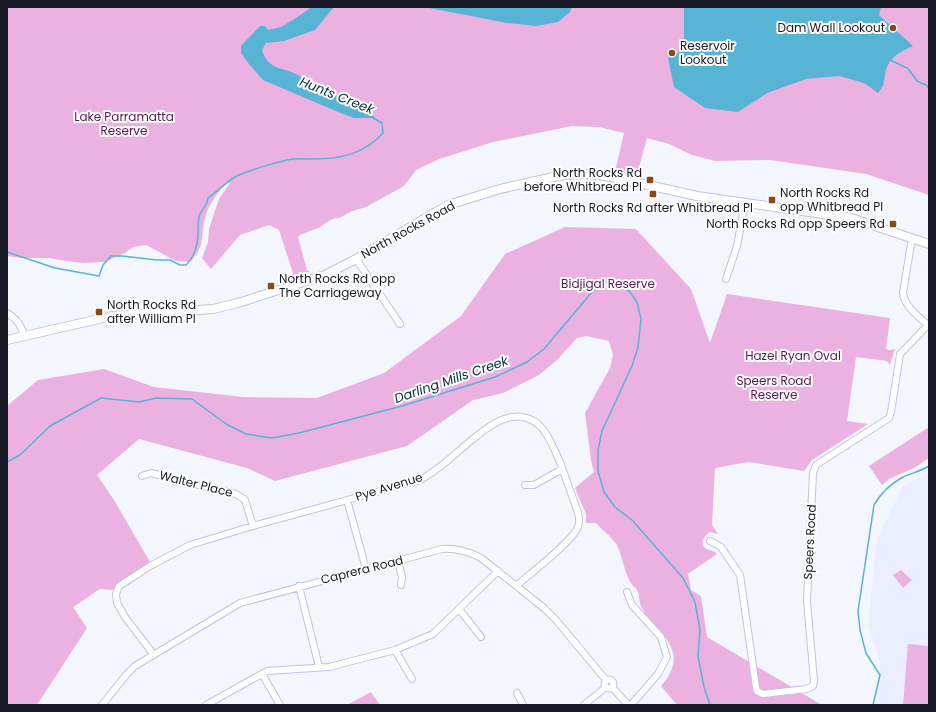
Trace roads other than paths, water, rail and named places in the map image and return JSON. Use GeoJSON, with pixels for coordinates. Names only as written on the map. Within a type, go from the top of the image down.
{"type":"FeatureCollection","features":[{"type":"Feature","properties":{"kind":"main road","name":"North Rocks Road"},"geometry":{"type":"LineString","coordinates":[[7,340],[112,316],[203,310],[226,306],[325,275],[356,259],[448,205],[500,189],[558,176],[581,174],[601,175],[697,196],[851,218],[929,244]]}},
{"type":"Feature","properties":{"kind":"street"},"geometry":{"type":"LineString","coordinates":[[726,279],[737,246],[745,203]]}},
{"type":"Feature","properties":{"kind":"street","name":"Speers Road"},"geometry":{"type":"LineString","coordinates":[[710,541],[721,547],[740,575],[756,687],[758,691],[763,694],[811,688],[814,682],[807,601],[813,473],[816,465],[888,418],[891,412],[900,354],[929,326],[907,305],[903,296],[912,238]]}},
{"type":"Feature","properties":{"kind":"street"},"geometry":{"type":"LineString","coordinates":[[356,259],[400,324]]}},
{"type":"Feature","properties":{"kind":"street"},"geometry":{"type":"LineString","coordinates":[[7,313],[20,324],[24,336]]}},
{"type":"Feature","properties":{"kind":"street","name":"Pye Avenue"},"geometry":{"type":"LineString","coordinates":[[154,655],[117,603],[116,594],[119,586],[150,566],[190,545],[420,480],[439,468],[485,430],[503,419],[520,416],[534,421],[545,432],[562,469],[578,512],[579,520],[578,526],[570,540],[517,585]]}},
{"type":"Feature","properties":{"kind":"street"},"geometry":{"type":"LineString","coordinates":[[525,485],[534,485],[562,469]]}},
{"type":"Feature","properties":{"kind":"street","name":"Walter Place"},"geometry":{"type":"LineString","coordinates":[[142,476],[151,473],[236,494],[245,500],[253,526]]}},
{"type":"Feature","properties":{"kind":"street"},"geometry":{"type":"LineString","coordinates":[[347,500],[366,569]]}},
{"type":"Feature","properties":{"kind":"street","name":"Caprera Road"},"geometry":{"type":"LineString","coordinates":[[102,705],[126,674],[135,666],[240,603],[398,560],[442,549],[453,548],[472,553],[481,558],[517,585],[544,608],[556,620],[608,685],[630,705]]}},
{"type":"Feature","properties":{"kind":"street"},"geometry":{"type":"LineString","coordinates":[[398,560],[402,577],[401,585]]}},
{"type":"Feature","properties":{"kind":"street"},"geometry":{"type":"LineString","coordinates":[[206,705],[267,672],[330,667],[395,650],[433,634],[498,571]]}},
{"type":"Feature","properties":{"kind":"street"},"geometry":{"type":"LineString","coordinates":[[299,586],[319,667]]}},
{"type":"Feature","properties":{"kind":"street"},"geometry":{"type":"LineString","coordinates":[[627,592],[632,605],[661,637],[667,657],[658,674],[630,705]]}},
{"type":"Feature","properties":{"kind":"street"},"geometry":{"type":"LineString","coordinates":[[459,609],[481,637]]}},
{"type":"Feature","properties":{"kind":"street"},"geometry":{"type":"LineString","coordinates":[[395,650],[412,679]]}},
{"type":"Feature","properties":{"kind":"street"},"geometry":{"type":"LineString","coordinates":[[262,674],[280,705]]}},
{"type":"Feature","properties":{"kind":"street"},"geometry":{"type":"LineString","coordinates":[[584,705],[608,685]]}},
{"type":"Feature","properties":{"kind":"street"},"geometry":{"type":"LineString","coordinates":[[517,693],[523,705]]}},
{"type":"Feature","properties":{"kind":"water"},"geometry":{"type":"Polygon","coordinates":[[[311,7],[334,7],[315,30],[284,41],[266,43],[262,50],[265,57],[272,65],[298,75],[315,87],[363,107],[375,118],[354,118],[263,80],[241,53],[241,46],[260,26],[265,26],[268,30],[281,27],[311,7]]]}},
{"type":"Feature","properties":{"kind":"water"},"geometry":{"type":"Polygon","coordinates":[[[424,7],[572,7],[570,12],[558,22],[536,26],[507,23],[424,7]]]}},
{"type":"Feature","properties":{"kind":"water"},"geometry":{"type":"Polygon","coordinates":[[[684,7],[881,7],[879,15],[913,46],[891,60],[886,69],[882,88],[878,93],[864,83],[839,76],[806,79],[767,93],[738,112],[705,108],[674,87],[668,58],[681,51],[684,39],[684,7]]]}},
{"type":"Feature","properties":{"kind":"waterway","name":"Hunts Creek"},"geometry":{"type":"LineString","coordinates":[[890,60],[907,68],[917,81],[929,88]]}},
{"type":"Feature","properties":{"kind":"waterway","name":"Hunts Creek"},"geometry":{"type":"LineString","coordinates":[[7,252],[55,268],[99,276],[103,265],[111,256],[170,260],[180,265],[186,265],[195,250],[198,237],[199,217],[208,198],[228,182],[246,172],[287,160],[324,159],[352,154],[368,146],[383,133],[382,123],[373,118]]}},
{"type":"Feature","properties":{"kind":"waterway","name":"Darling Mills Creek"},"geometry":{"type":"LineString","coordinates":[[7,462],[20,455],[50,426],[101,398],[139,402],[156,398],[192,399],[226,424],[246,434],[272,438],[299,433],[402,406],[495,377],[527,362],[544,349],[592,292],[608,281],[619,284],[630,292],[637,302],[641,319],[638,347],[632,366],[602,431],[598,450],[598,471],[604,492],[615,507],[632,520],[683,578],[695,602],[700,630],[698,656],[704,687],[710,705]]}},
{"type":"Feature","properties":{"kind":"waterway","name":"Darling Mills Creek"},"geometry":{"type":"LineString","coordinates":[[873,705],[880,675],[866,653],[860,630],[858,611],[874,505],[883,493],[894,483],[903,477],[929,466]]}},
{"type":"Feature","properties":{"kind":"place","name":"Dam Wall Lookout"},"geometry":{"type":"Point","coordinates":[893,28]}},
{"type":"Feature","properties":{"kind":"place","name":"Reservoir Lookout"},"geometry":{"type":"Point","coordinates":[672,53]}},
{"type":"Feature","properties":{"kind":"place","name":"North Rocks Rd before Whitbread Pl"},"geometry":{"type":"Point","coordinates":[650,180]}},
{"type":"Feature","properties":{"kind":"place","name":"North Rocks Rd after Whitbread Pl"},"geometry":{"type":"Point","coordinates":[653,194]}},
{"type":"Feature","properties":{"kind":"place","name":"North Rocks Rd opp Whitbread Pl"},"geometry":{"type":"Point","coordinates":[772,200]}},
{"type":"Feature","properties":{"kind":"place","name":"North Rocks Rd opp Speers Rd"},"geometry":{"type":"Point","coordinates":[893,224]}},
{"type":"Feature","properties":{"kind":"place","name":"North Rocks Rd opp The Carriageway"},"geometry":{"type":"Point","coordinates":[271,286]}},
{"type":"Feature","properties":{"kind":"place","name":"North Rocks Rd after William Pl"},"geometry":{"type":"Point","coordinates":[99,312]}},
{"type":"Feature","properties":{"kind":"park label","name":"Lake Parramatta Reserve"},"geometry":{"type":"Point","coordinates":[124,124]}},
{"type":"Feature","properties":{"kind":"park label","name":"Bidjigal Reserve"},"geometry":{"type":"Point","coordinates":[608,284]}},
{"type":"Feature","properties":{"kind":"park label","name":"Hazel Ryan Oval"},"geometry":{"type":"Point","coordinates":[793,356]}},
{"type":"Feature","properties":{"kind":"park label","name":"Speers Road Reserve"},"geometry":{"type":"Point","coordinates":[774,388]}}]}
